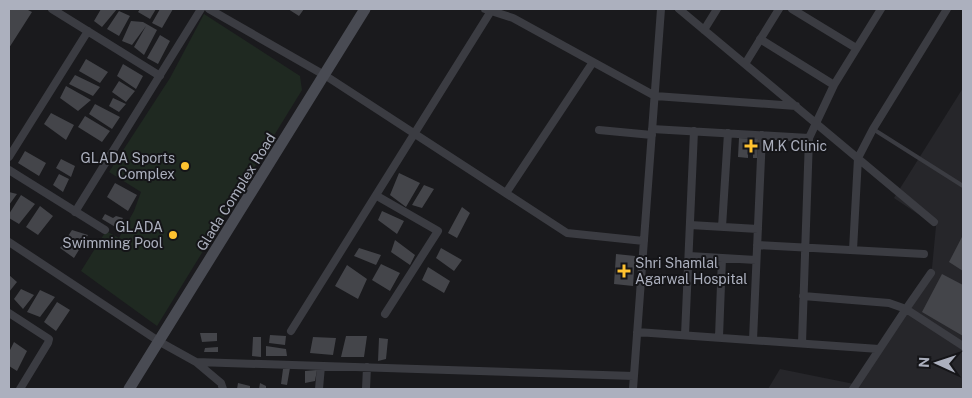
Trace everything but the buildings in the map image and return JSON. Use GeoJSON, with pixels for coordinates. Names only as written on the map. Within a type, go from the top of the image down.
{"type":"FeatureCollection","features":[{"type":"Feature","properties":{"kind":"street"},"geometry":{"type":"LineString","coordinates":[[52,9],[160,76]]}},
{"type":"Feature","properties":{"kind":"street"},"geometry":{"type":"LineString","coordinates":[[75,212],[201,9]]}},
{"type":"Feature","properties":{"kind":"street"},"geometry":{"type":"LineString","coordinates":[[209,9],[326,76],[567,233],[644,241]]}},
{"type":"Feature","properties":{"kind":"street","name":"Glada Complex Road"},"geometry":{"type":"LineString","coordinates":[[129,389],[326,76],[365,9]]}},
{"type":"Feature","properties":{"kind":"street"},"geometry":{"type":"LineString","coordinates":[[633,389],[661,9]]}},
{"type":"Feature","properties":{"kind":"street"},"geometry":{"type":"LineString","coordinates":[[679,9],[934,222]]}},
{"type":"Feature","properties":{"kind":"street"},"geometry":{"type":"LineString","coordinates":[[704,30],[717,9]]}},
{"type":"Feature","properties":{"kind":"street"},"geometry":{"type":"LineString","coordinates":[[745,64],[778,9]]}},
{"type":"Feature","properties":{"kind":"street"},"geometry":{"type":"LineString","coordinates":[[792,9],[856,48]]}},
{"type":"Feature","properties":{"kind":"street"},"geometry":{"type":"LineString","coordinates":[[802,343],[809,138],[834,85],[881,9]]}},
{"type":"Feature","properties":{"kind":"street"},"geometry":{"type":"LineString","coordinates":[[853,250],[858,158],[873,129],[947,9]]}},
{"type":"Feature","properties":{"kind":"street"},"geometry":{"type":"LineString","coordinates":[[291,331],[416,134],[488,10],[513,18],[655,96],[796,106]]}},
{"type":"Feature","properties":{"kind":"street"},"geometry":{"type":"LineString","coordinates":[[9,157],[88,31]]}},
{"type":"Feature","properties":{"kind":"street"},"geometry":{"type":"LineString","coordinates":[[760,39],[834,85]]}},
{"type":"Feature","properties":{"kind":"street"},"geometry":{"type":"LineString","coordinates":[[506,193],[593,62]]}},
{"type":"Feature","properties":{"kind":"street"},"geometry":{"type":"LineString","coordinates":[[599,130],[728,133],[809,138]]}},
{"type":"Feature","properties":{"kind":"street"},"geometry":{"type":"LineString","coordinates":[[685,335],[694,132]]}},
{"type":"Feature","properties":{"kind":"street"},"geometry":{"type":"LineString","coordinates":[[722,227],[728,133]]}},
{"type":"Feature","properties":{"kind":"street"},"geometry":{"type":"LineString","coordinates":[[753,340],[762,135]]}},
{"type":"Feature","properties":{"kind":"street"},"geometry":{"type":"LineString","coordinates":[[9,170],[105,230]]}},
{"type":"Feature","properties":{"kind":"street"},"geometry":{"type":"LineString","coordinates":[[377,196],[438,231],[385,314]]}},
{"type":"Feature","properties":{"kind":"street"},"geometry":{"type":"LineString","coordinates":[[690,225],[758,229]]}},
{"type":"Feature","properties":{"kind":"street"},"geometry":{"type":"LineString","coordinates":[[9,242],[160,342],[196,362],[221,383],[223,389]]}},
{"type":"Feature","properties":{"kind":"street"},"geometry":{"type":"LineString","coordinates":[[757,245],[924,254]]}},
{"type":"Feature","properties":{"kind":"street"},"geometry":{"type":"LineString","coordinates":[[689,256],[756,260]]}},
{"type":"Feature","properties":{"kind":"street"},"geometry":{"type":"LineString","coordinates":[[719,338],[722,258]]}},
{"type":"Feature","properties":{"kind":"street"},"geometry":{"type":"LineString","coordinates":[[853,389],[931,274]]}},
{"type":"Feature","properties":{"kind":"street"},"geometry":{"type":"LineString","coordinates":[[803,296],[889,302],[906,309],[963,346]]}},
{"type":"Feature","properties":{"kind":"street"},"geometry":{"type":"LineString","coordinates":[[9,313],[48,338],[48,343],[20,389]]}},
{"type":"Feature","properties":{"kind":"street"},"geometry":{"type":"LineString","coordinates":[[637,332],[879,349]]}},
{"type":"Feature","properties":{"kind":"street"},"geometry":{"type":"LineString","coordinates":[[196,362],[634,376]]}},
{"type":"Feature","properties":{"kind":"street"},"geometry":{"type":"LineString","coordinates":[[319,389],[321,366]]}},
{"type":"Feature","properties":{"kind":"street"},"geometry":{"type":"LineString","coordinates":[[366,389],[367,367]]}},
{"type":"Feature","properties":{"kind":"lane"},"geometry":{"type":"LineString","coordinates":[[873,129],[963,186]]}},
{"type":"Feature","properties":{"kind":"shaded area","name":"GLADA Sports Complex"},"geometry":{"type":"Polygon","coordinates":[[[204,14],[300,76],[302,90],[157,326],[81,271],[106,231],[119,238],[134,211],[141,192],[109,172],[170,78],[204,14]]]}},
{"type":"Feature","properties":{"kind":"shaded area"},"geometry":{"type":"Polygon","coordinates":[[[963,88],[963,389],[768,389],[780,369],[859,385],[932,268],[936,226],[894,198],[963,88]]]}},
{"type":"Feature","properties":{"kind":"place","name":"M.K Clinic"},"geometry":{"type":"Point","coordinates":[751,146]}},
{"type":"Feature","properties":{"kind":"place","name":"GLADA Sports Complex"},"geometry":{"type":"Point","coordinates":[185,166]}},
{"type":"Feature","properties":{"kind":"place","name":"GLADA Swimming Pool"},"geometry":{"type":"Point","coordinates":[173,235]}},
{"type":"Feature","properties":{"kind":"place","name":"Shri Shamlal Agarwal Hospital"},"geometry":{"type":"Point","coordinates":[624,271]}}]}
